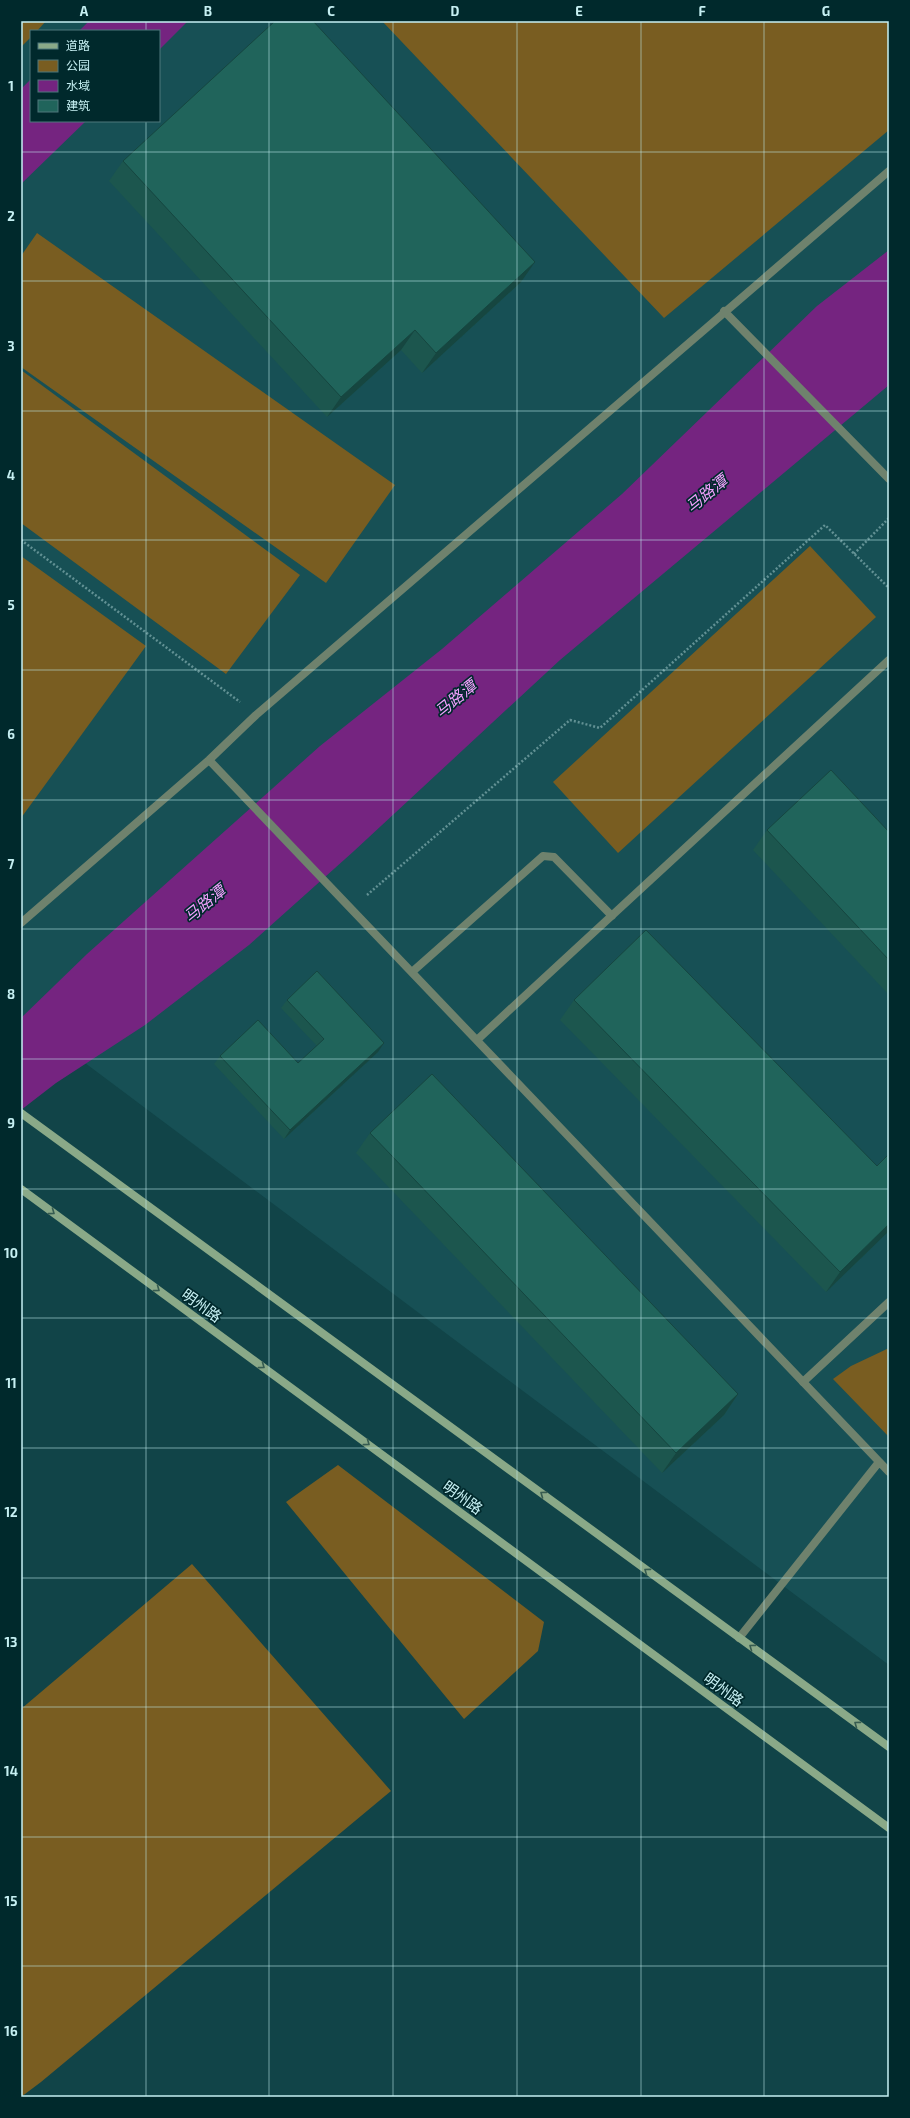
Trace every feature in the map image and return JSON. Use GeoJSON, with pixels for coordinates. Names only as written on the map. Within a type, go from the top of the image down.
{"type":"FeatureCollection","features":[{"type":"Feature","properties":{"kind":"main road"},"geometry":{"type":"LineString","coordinates":[[23,1114],[889,1747]]}},
{"type":"Feature","properties":{"kind":"main road","name":"明州路"},"geometry":{"type":"LineString","coordinates":[[21,1189],[889,1828]]}},
{"type":"Feature","properties":{"kind":"street"},"geometry":{"type":"LineString","coordinates":[[21,923],[209,760],[256,715],[724,311],[889,171]]}},
{"type":"Feature","properties":{"kind":"street"},"geometry":{"type":"LineString","coordinates":[[724,311],[889,480]]}},
{"type":"Feature","properties":{"kind":"street"},"geometry":{"type":"LineString","coordinates":[[477,1040],[889,660]]}},
{"type":"Feature","properties":{"kind":"street"},"geometry":{"type":"LineString","coordinates":[[209,760],[889,1472]]}},
{"type":"Feature","properties":{"kind":"street"},"geometry":{"type":"LineString","coordinates":[[412,972],[543,856],[554,856],[612,916]]}},
{"type":"Feature","properties":{"kind":"street"},"geometry":{"type":"LineString","coordinates":[[802,1382],[889,1302]]}},
{"type":"Feature","properties":{"kind":"street"},"geometry":{"type":"LineString","coordinates":[[739,1638],[879,1462]]}},
{"type":"Feature","properties":{"kind":"path"},"geometry":{"type":"LineString","coordinates":[[854,554],[889,518]]}},
{"type":"Feature","properties":{"kind":"path"},"geometry":{"type":"LineString","coordinates":[[352,908],[570,720],[600,728],[826,525],[889,588]]}},
{"type":"Feature","properties":{"kind":"path"},"geometry":{"type":"LineString","coordinates":[[21,540],[256,715]]}},
{"type":"Feature","properties":{"kind":"shaded area"},"geometry":{"type":"Polygon","coordinates":[[[21,21],[889,21],[889,1665],[21,1015],[21,21]]]}},
{"type":"Feature","properties":{"kind":"green space"},"geometry":{"type":"Polygon","coordinates":[[[21,21],[46,21],[38,30],[30,30],[30,38],[21,47],[21,21]]]}},
{"type":"Feature","properties":{"kind":"green space"},"geometry":{"type":"Polygon","coordinates":[[[382,21],[889,21],[889,130],[664,318],[382,21]]]}},
{"type":"Feature","properties":{"kind":"green space"},"geometry":{"type":"Polygon","coordinates":[[[37,233],[395,485],[326,583],[21,367],[21,256],[37,233]]]}},
{"type":"Feature","properties":{"kind":"green space"},"geometry":{"type":"Polygon","coordinates":[[[21,370],[300,575],[226,674],[21,523],[21,370]]]}},
{"type":"Feature","properties":{"kind":"green space"},"geometry":{"type":"Polygon","coordinates":[[[810,546],[876,617],[618,853],[553,782],[810,546]]]}},
{"type":"Feature","properties":{"kind":"green space"},"geometry":{"type":"Polygon","coordinates":[[[21,556],[146,646],[21,818],[21,556]]]}},
{"type":"Feature","properties":{"kind":"green space"},"geometry":{"type":"Polygon","coordinates":[[[889,1348],[889,1437],[833,1379],[851,1366],[889,1348]]]}},
{"type":"Feature","properties":{"kind":"green space"},"geometry":{"type":"Polygon","coordinates":[[[338,1465],[544,1622],[538,1651],[464,1719],[286,1502],[338,1465]]]}},
{"type":"Feature","properties":{"kind":"green space"},"geometry":{"type":"Polygon","coordinates":[[[192,1564],[391,1791],[21,2097],[21,1709],[192,1564]]]}},
{"type":"Feature","properties":{"kind":"water"},"geometry":{"type":"Polygon","coordinates":[[[89,21],[188,21],[160,49],[160,30],[80,30],[89,21]]]}},
{"type":"Feature","properties":{"kind":"water"},"geometry":{"type":"Polygon","coordinates":[[[30,80],[30,122],[85,122],[21,184],[21,89],[30,80]]]}},
{"type":"Feature","properties":{"kind":"water","name":"马路潭"},"geometry":{"type":"Polygon","coordinates":[[[889,250],[889,385],[560,660],[354,851],[249,945],[145,1025],[56,1083],[21,1110],[21,1018],[87,954],[320,746],[442,649],[622,494],[817,306],[889,250]]]}},
{"type":"Feature","properties":{"kind":"building"},"geometry":{"type":"Polygon","coordinates":[[[275,21],[313,21],[535,262],[436,353],[415,330],[341,397],[123,161],[275,21]]]}},
{"type":"Feature","properties":{"kind":"building"},"geometry":{"type":"Polygon","coordinates":[[[831,770],[889,832],[889,960],[767,830],[831,770]]]}},
{"type":"Feature","properties":{"kind":"building"},"geometry":{"type":"Polygon","coordinates":[[[646,930],[877,1166],[889,1154],[889,1224],[840,1272],[574,1000],[646,930]]]}},
{"type":"Feature","properties":{"kind":"building"},"geometry":{"type":"Polygon","coordinates":[[[317,971],[384,1043],[290,1130],[220,1056],[258,1020],[298,1063],[324,1039],[287,1000],[317,971]]]}},
{"type":"Feature","properties":{"kind":"building"},"geometry":{"type":"Polygon","coordinates":[[[432,1074],[738,1394],[676,1453],[370,1133],[432,1074]]]}}]}
